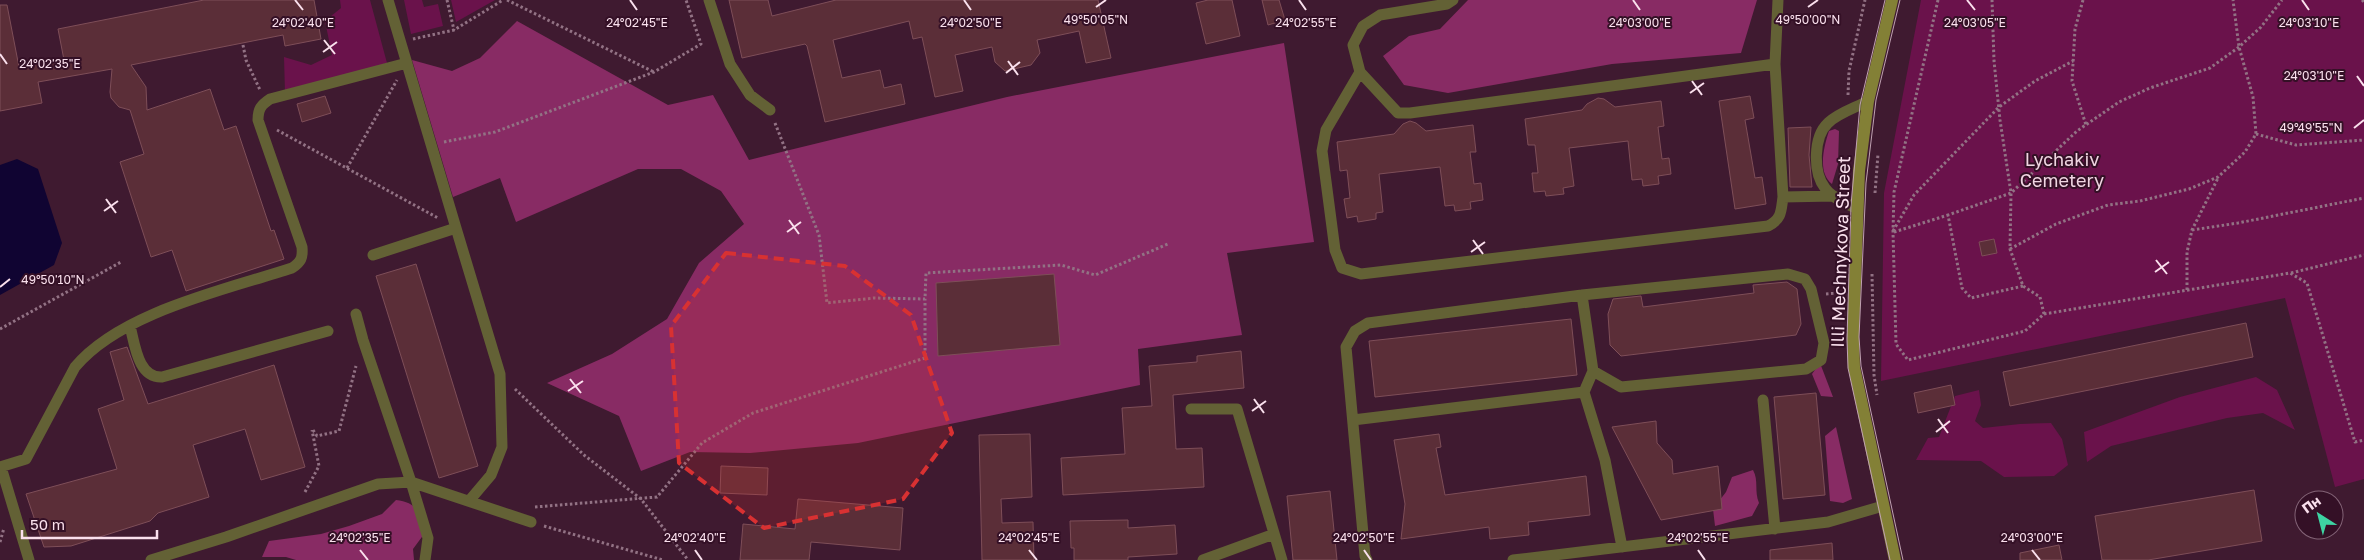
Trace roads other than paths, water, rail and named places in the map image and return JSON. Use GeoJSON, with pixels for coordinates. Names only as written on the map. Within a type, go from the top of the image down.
{"type":"FeatureCollection","features":[{"type":"Feature","properties":{"kind":"main road","name":"Illi Mechnykova Street"},"geometry":{"type":"LineString","coordinates":[[1892,0],[1868,101],[1857,208],[1854,367],[1895,560]]}},
{"type":"Feature","properties":{"kind":"lane"},"geometry":{"type":"LineString","coordinates":[[388,0],[500,374],[502,447],[491,475],[469,501]]}},
{"type":"Feature","properties":{"kind":"lane"},"geometry":{"type":"LineString","coordinates":[[709,0],[730,64],[750,95],[770,110]]}},
{"type":"Feature","properties":{"kind":"lane"},"geometry":{"type":"LineString","coordinates":[[1452,0],[1448,4],[1380,15],[1363,26],[1353,45],[1360,72],[1398,113],[1410,113],[1775,64]]}},
{"type":"Feature","properties":{"kind":"lane"},"geometry":{"type":"LineString","coordinates":[[1360,72],[1326,130],[1322,151],[1334,250],[1342,268],[1361,274],[1768,226],[1776,222],[1781,216],[1783,196],[1775,64],[1778,0]]}},
{"type":"Feature","properties":{"kind":"lane"},"geometry":{"type":"LineString","coordinates":[[29,560],[0,467],[26,459],[75,367],[86,354],[148,315],[292,268],[299,264],[303,256],[302,247],[258,120],[258,111],[270,99],[407,63]]}},
{"type":"Feature","properties":{"kind":"lane"},"geometry":{"type":"LineString","coordinates":[[1857,208],[1825,189],[1818,175],[1818,137],[1828,123],[1868,101]]}},
{"type":"Feature","properties":{"kind":"lane"},"geometry":{"type":"LineString","coordinates":[[1783,196],[1834,196]]}},
{"type":"Feature","properties":{"kind":"lane"},"geometry":{"type":"LineString","coordinates":[[373,255],[456,228]]}},
{"type":"Feature","properties":{"kind":"lane"},"geometry":{"type":"LineString","coordinates":[[1367,560],[1365,556],[1346,347],[1355,331],[1368,323],[1582,295],[1794,274],[1805,279],[1811,289],[1824,343],[1821,360],[1806,369],[1621,387],[1593,371]]}},
{"type":"Feature","properties":{"kind":"lane"},"geometry":{"type":"LineString","coordinates":[[1582,295],[1593,371],[1584,392],[1605,460],[1622,547]]}},
{"type":"Feature","properties":{"kind":"lane"},"geometry":{"type":"LineString","coordinates":[[356,314],[363,340],[412,482],[428,538],[424,560]]}},
{"type":"Feature","properties":{"kind":"lane"},"geometry":{"type":"LineString","coordinates":[[130,326],[142,366],[147,373],[154,377],[162,377],[328,331]]}},
{"type":"Feature","properties":{"kind":"lane"},"geometry":{"type":"LineString","coordinates":[[1353,420],[1584,392]]}},
{"type":"Feature","properties":{"kind":"lane"},"geometry":{"type":"LineString","coordinates":[[1763,400],[1775,529]]}},
{"type":"Feature","properties":{"kind":"lane"},"geometry":{"type":"LineString","coordinates":[[1191,409],[1237,409],[1282,560]]}},
{"type":"Feature","properties":{"kind":"lane"},"geometry":{"type":"LineString","coordinates":[[151,560],[189,554],[378,484],[412,482],[531,522]]}},
{"type":"Feature","properties":{"kind":"lane"},"geometry":{"type":"LineString","coordinates":[[1513,560],[1828,522],[1883,506]]}},
{"type":"Feature","properties":{"kind":"lane"},"geometry":{"type":"LineString","coordinates":[[1204,560],[1274,534]]}},
{"type":"Feature","properties":{"kind":"tram line"},"geometry":{"type":"LineString","coordinates":[[1885,0],[1860,105],[1851,205],[1847,339],[1848,368],[1890,560]]}},
{"type":"Feature","properties":{"kind":"tram line"},"geometry":{"type":"LineString","coordinates":[[1900,0],[1876,100],[1866,183],[1859,337],[1861,366],[1903,560]]}},
{"type":"Feature","properties":{"kind":"park label","name":"Lychakiv Cemetery"},"geometry":{"type":"Point","coordinates":[2062,170]}}]}
